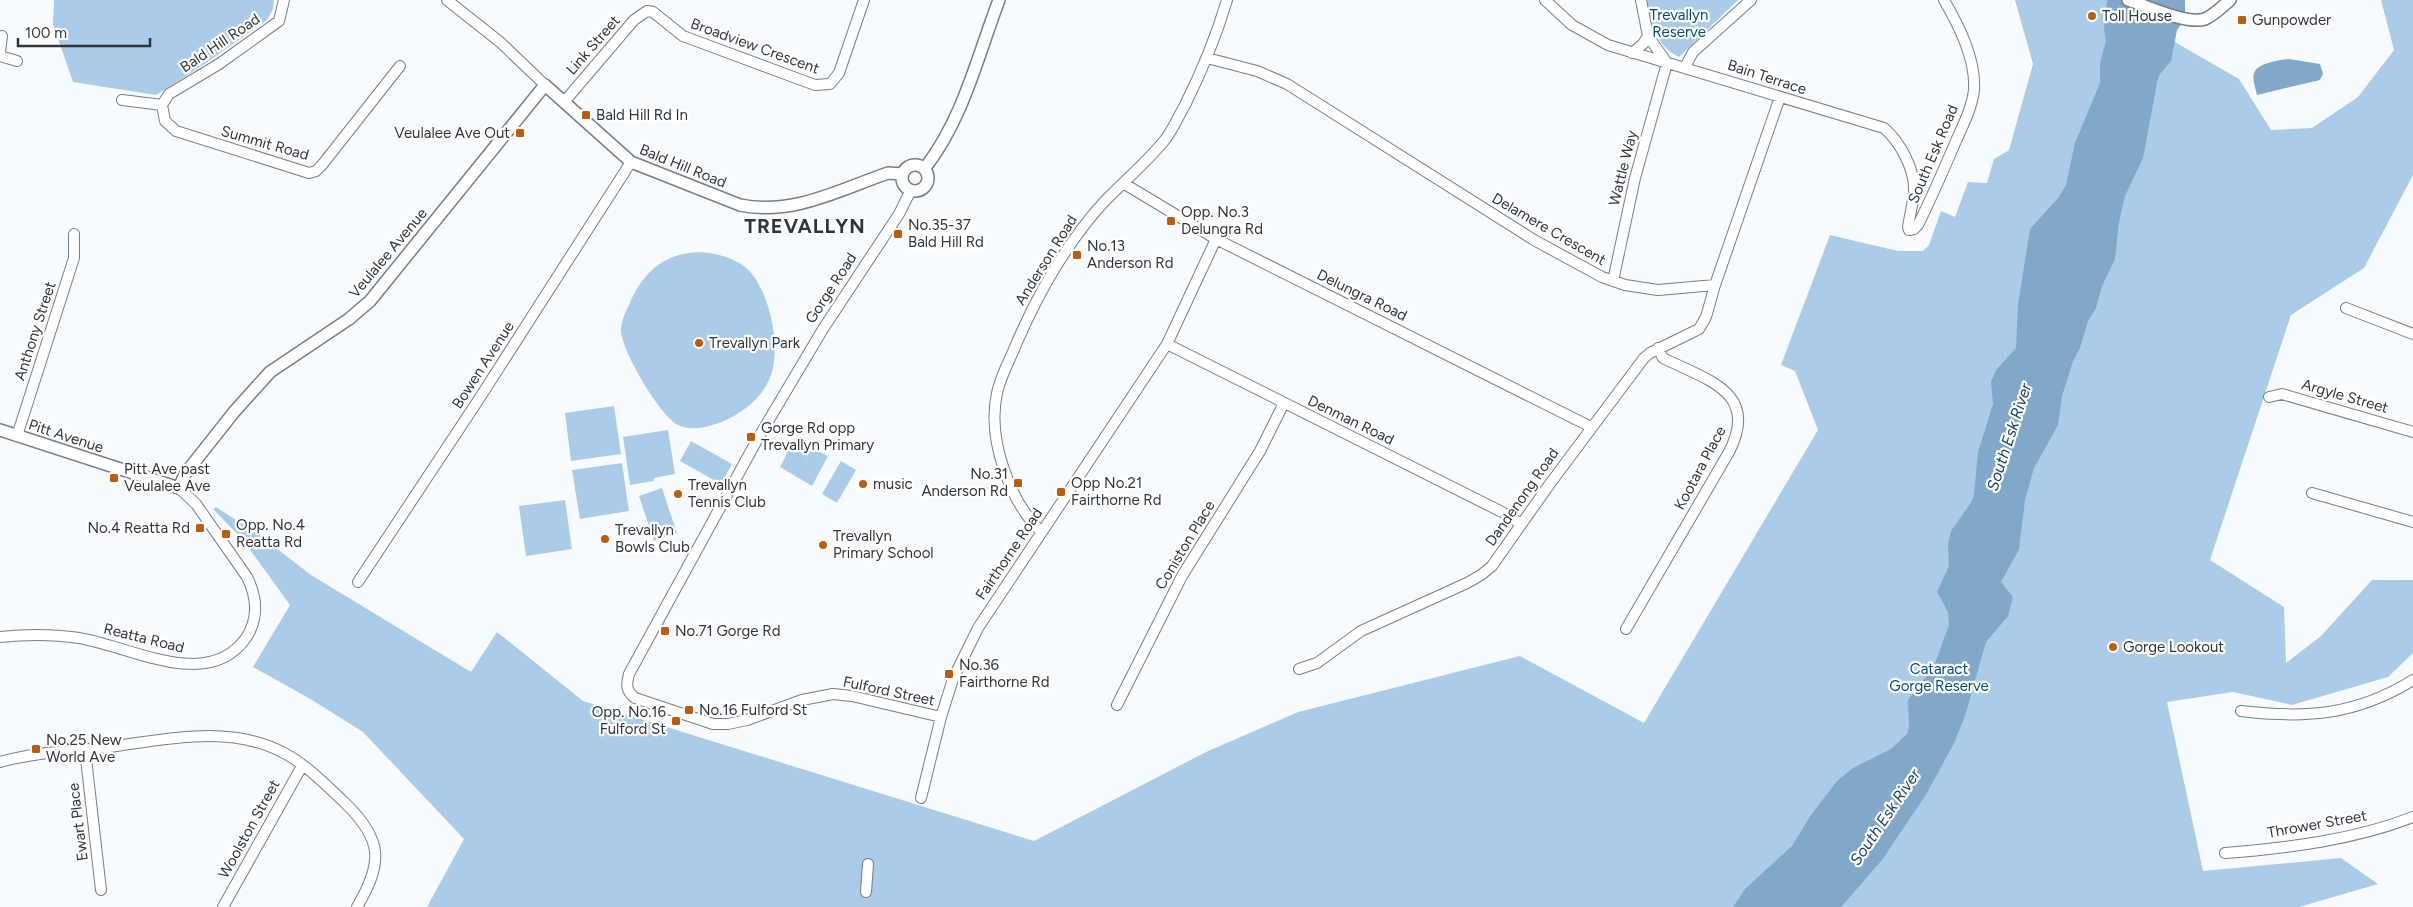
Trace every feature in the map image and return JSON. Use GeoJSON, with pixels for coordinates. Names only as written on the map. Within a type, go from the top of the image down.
{"type":"FeatureCollection","features":[{"type":"Feature","properties":{"kind":"street","name":"Bald Hill Road"},"geometry":{"type":"LineString","coordinates":[[162,105],[169,94],[219,64],[279,21],[282,15],[284,0]]}},
{"type":"Feature","properties":{"kind":"street","name":"Bald Hill Road"},"geometry":{"type":"LineString","coordinates":[[447,0],[500,42],[631,162],[731,202],[753,208],[786,208],[888,174],[903,174]]}},
{"type":"Feature","properties":{"kind":"street","name":"Broadview Crescent"},"geometry":{"type":"LineString","coordinates":[[647,10],[653,12],[683,36],[814,85],[824,86],[830,84],[839,73],[864,0]]}},
{"type":"Feature","properties":{"kind":"street"},"geometry":{"type":"LineString","coordinates":[[925,168],[942,146],[957,114],[999,0]]}},
{"type":"Feature","properties":{"kind":"street","name":"Anderson Road"},"geometry":{"type":"LineString","coordinates":[[1041,532],[1020,507],[998,450],[994,434],[997,393],[1021,333],[1060,262],[1088,222],[1165,140],[1187,101],[1207,58],[1227,0]]}},
{"type":"Feature","properties":{"kind":"street","name":"Bain Terrace"},"geometry":{"type":"LineString","coordinates":[[1545,0],[1565,19],[1589,35],[1632,53],[1685,67],[1859,122],[1880,126],[1888,132],[1906,160],[1914,181],[1908,227],[1910,230]]}},
{"type":"Feature","properties":{"kind":"street"},"geometry":{"type":"LineString","coordinates":[[1641,0],[1648,36],[1667,63]]}},
{"type":"Feature","properties":{"kind":"street"},"geometry":{"type":"LineString","coordinates":[[1685,67],[1693,52],[1751,0]]}},
{"type":"Feature","properties":{"kind":"street","name":"South Esk Road"},"geometry":{"type":"LineString","coordinates":[[1910,230],[1918,225],[1935,191],[1970,109],[1974,90],[1972,65],[1958,24],[1944,0]]}},
{"type":"Feature","properties":{"kind":"street"},"geometry":{"type":"LineString","coordinates":[[2128,0],[2185,18],[2204,19],[2214,14],[2230,0]]}},
{"type":"Feature","properties":{"kind":"street","name":"Link Street"},"geometry":{"type":"LineString","coordinates":[[564,102],[634,20],[647,10]]}},
{"type":"Feature","properties":{"kind":"street"},"geometry":{"type":"LineString","coordinates":[[0,52],[2,36]]}},
{"type":"Feature","properties":{"kind":"street"},"geometry":{"type":"LineString","coordinates":[[1632,53],[1643,44],[1648,36]]}},
{"type":"Feature","properties":{"kind":"street"},"geometry":{"type":"LineString","coordinates":[[0,56],[16,61]]}},
{"type":"Feature","properties":{"kind":"street","name":"Delamere Crescent"},"geometry":{"type":"LineString","coordinates":[[1207,58],[1256,71],[1287,84],[1534,240],[1613,281],[1658,290],[1715,285]]}},
{"type":"Feature","properties":{"kind":"street","name":"Wattle Way"},"geometry":{"type":"LineString","coordinates":[[1613,281],[1635,178],[1667,63]]}},
{"type":"Feature","properties":{"kind":"street","name":"Summit Road"},"geometry":{"type":"LineString","coordinates":[[162,105],[165,121],[176,131],[309,173],[316,171],[322,165],[400,66]]}},
{"type":"Feature","properties":{"kind":"street","name":"Veulalee Avenue"},"geometry":{"type":"LineString","coordinates":[[179,488],[184,474],[234,412],[270,372],[349,319],[370,301],[545,85]]}},
{"type":"Feature","properties":{"kind":"street"},"geometry":{"type":"LineString","coordinates":[[1715,285],[1780,98]]}},
{"type":"Feature","properties":{"kind":"street"},"geometry":{"type":"LineString","coordinates":[[122,100],[162,105]]}},
{"type":"Feature","properties":{"kind":"street","name":"Bowen Avenue"},"geometry":{"type":"LineString","coordinates":[[358,582],[484,391],[631,162]]}},
{"type":"Feature","properties":{"kind":"street"},"geometry":{"type":"LineString","coordinates":[[914,164],[925,168],[929,176],[926,185],[920,190],[911,190],[903,182],[903,174],[907,168],[914,164]]}},
{"type":"Feature","properties":{"kind":"street","name":"Delungra Road"},"geometry":{"type":"LineString","coordinates":[[1123,183],[1216,239],[1591,427]]}},
{"type":"Feature","properties":{"kind":"street","name":"Gorge Road"},"geometry":{"type":"LineString","coordinates":[[631,694],[627,683],[629,674],[757,440],[823,329],[899,214],[911,190]]}},
{"type":"Feature","properties":{"kind":"street","name":"Anthony Street"},"geometry":{"type":"LineString","coordinates":[[17,436],[74,258],[74,234]]}},
{"type":"Feature","properties":{"kind":"street","name":"Fairthorne Road"},"geometry":{"type":"LineString","coordinates":[[921,798],[953,679],[978,628],[1167,344],[1216,239]]}},
{"type":"Feature","properties":{"kind":"street","name":"Dandenong Road"},"geometry":{"type":"LineString","coordinates":[[1299,669],[1317,663],[1361,631],[1481,575],[1492,566],[1591,427],[1644,358],[1658,348],[1699,329],[1706,317],[1715,285]]}},
{"type":"Feature","properties":{"kind":"street"},"geometry":{"type":"LineString","coordinates":[[2346,308],[2413,334]]}},
{"type":"Feature","properties":{"kind":"street","name":"Denman Road"},"geometry":{"type":"LineString","coordinates":[[1167,344],[1435,478],[1521,524]]}},
{"type":"Feature","properties":{"kind":"street","name":"Kootara Place"},"geometry":{"type":"LineString","coordinates":[[1626,629],[1729,452],[1738,435],[1740,423],[1738,410],[1733,399],[1724,390],[1663,358],[1658,348]]}},
{"type":"Feature","properties":{"kind":"street","name":"Argyle Street"},"geometry":{"type":"LineString","coordinates":[[2269,398],[2282,394],[2413,432]]}},
{"type":"Feature","properties":{"kind":"street","name":"Coniston Place"},"geometry":{"type":"LineString","coordinates":[[1116,705],[1182,576],[1260,451],[1284,403]]}},
{"type":"Feature","properties":{"kind":"street","name":"Pitt Avenue"},"geometry":{"type":"LineString","coordinates":[[0,430],[179,488]]}},
{"type":"Feature","properties":{"kind":"street","name":"Reatta Road"},"geometry":{"type":"LineString","coordinates":[[0,637],[22,635],[78,638],[96,641],[154,658],[197,665],[214,661],[240,645],[254,621],[256,605],[253,589],[247,577],[196,504],[186,492],[179,488]]}},
{"type":"Feature","properties":{"kind":"street"},"geometry":{"type":"LineString","coordinates":[[2312,493],[2413,522]]}},
{"type":"Feature","properties":{"kind":"street"},"geometry":{"type":"LineString","coordinates":[[2241,711],[2295,716],[2334,712],[2373,702],[2413,680]]}},
{"type":"Feature","properties":{"kind":"street","name":"Fulford Street"},"geometry":{"type":"LineString","coordinates":[[631,694],[646,702],[713,724],[728,724],[747,720],[802,700],[833,694],[852,696],[941,718]]}},
{"type":"Feature","properties":{"kind":"street"},"geometry":{"type":"LineString","coordinates":[[0,762],[40,754],[208,735],[226,736],[266,745],[284,753],[302,766],[358,816],[372,835],[377,857],[376,869],[357,907]]}},
{"type":"Feature","properties":{"kind":"street","name":"Ewart Place"},"geometry":{"type":"LineString","coordinates":[[85,750],[101,890]]}},
{"type":"Feature","properties":{"kind":"street","name":"Woolston Street"},"geometry":{"type":"LineString","coordinates":[[223,907],[302,766]]}},
{"type":"Feature","properties":{"kind":"street","name":"Thrower Street"},"geometry":{"type":"LineString","coordinates":[[2225,853],[2317,842],[2378,829],[2413,817]]}},
{"type":"Feature","properties":{"kind":"street"},"geometry":{"type":"LineString","coordinates":[[866,892],[868,864]]}},
{"type":"Feature","properties":{"kind":"green space"},"geometry":{"type":"Polygon","coordinates":[[[54,0],[274,0],[273,9],[267,20],[156,95],[73,82],[53,24],[54,0]]]}},
{"type":"Feature","properties":{"kind":"green space","name":"Trevallyn Reserve"},"geometry":{"type":"Polygon","coordinates":[[[1647,0],[1738,0],[1679,57],[1665,47],[1655,33],[1647,0]]]}},
{"type":"Feature","properties":{"kind":"green space","name":"Cataract Gorge Reserve"},"geometry":{"type":"Polygon","coordinates":[[[2015,0],[2117,0],[2180,45],[2239,79],[2271,130],[2312,128],[2358,97],[2394,50],[2381,0],[2413,0],[2413,175],[2364,268],[2291,315],[2210,560],[2284,607],[2286,663],[2321,636],[2372,580],[2413,580],[2413,653],[2388,677],[2292,705],[2233,692],[2167,702],[2203,871],[2341,858],[2378,884],[2299,907],[427,907],[464,839],[363,732],[312,700],[253,667],[290,605],[243,540],[213,509],[216,507],[262,537],[311,575],[471,672],[497,632],[583,701],[1034,841],[1206,752],[1298,712],[1520,656],[1644,723],[1818,430],[1795,371],[1781,365],[1830,235],[1898,251],[1923,251],[1929,245],[1941,211],[1955,217],[1968,182],[1987,183],[1994,159],[2009,150],[2033,64],[2015,0]]]}},
{"type":"Feature","properties":{"kind":"green space","name":"Trevallyn Park"},"geometry":{"type":"Polygon","coordinates":[[[699,252],[729,258],[745,267],[754,276],[761,289],[772,320],[775,353],[773,368],[766,387],[751,404],[733,417],[721,422],[709,426],[690,428],[678,425],[670,419],[652,396],[627,352],[621,330],[624,317],[634,294],[648,274],[675,256],[699,252]]]}},
{"type":"Feature","properties":{"kind":"green space"},"geometry":{"type":"Polygon","coordinates":[[[614,406],[621,454],[571,461],[565,413],[614,406]]]}},
{"type":"Feature","properties":{"kind":"green space"},"geometry":{"type":"Polygon","coordinates":[[[668,430],[675,474],[654,478],[654,481],[630,485],[623,437],[668,430]]]}},
{"type":"Feature","properties":{"kind":"green space"},"geometry":{"type":"Polygon","coordinates":[[[691,441],[732,464],[721,484],[680,461],[691,441]]]}},
{"type":"Feature","properties":{"kind":"green space"},"geometry":{"type":"Polygon","coordinates":[[[793,442],[810,451],[802,466],[812,448],[828,456],[812,486],[780,467],[793,442]]]}},
{"type":"Feature","properties":{"kind":"green space"},"geometry":{"type":"Polygon","coordinates":[[[841,461],[856,470],[837,503],[822,494],[841,461]]]}},
{"type":"Feature","properties":{"kind":"green space"},"geometry":{"type":"Polygon","coordinates":[[[622,463],[629,511],[580,519],[572,470],[622,463]]]}},
{"type":"Feature","properties":{"kind":"green space"},"geometry":{"type":"Polygon","coordinates":[[[662,488],[677,533],[654,541],[639,496],[662,488]]]}},
{"type":"Feature","properties":{"kind":"green space"},"geometry":{"type":"Polygon","coordinates":[[[565,500],[572,549],[526,556],[519,506],[565,500]]]}},
{"type":"Feature","properties":{"kind":"water","name":"South Esk River"},"geometry":{"type":"Polygon","coordinates":[[[2107,0],[2185,0],[2185,18],[2177,30],[2171,61],[2159,75],[2143,158],[2125,196],[2119,222],[2115,259],[2102,286],[2096,308],[2088,321],[2080,348],[2073,361],[2062,396],[2058,425],[2034,468],[2025,500],[2019,549],[2001,582],[2013,597],[2008,616],[1986,642],[1965,716],[1954,743],[1927,793],[1882,860],[1841,907],[1733,907],[1745,889],[1792,846],[1811,815],[1837,781],[1853,768],[1891,749],[1907,734],[1909,726],[1908,700],[1934,666],[1949,625],[1948,612],[1937,592],[1949,566],[1948,544],[1951,531],[1972,501],[1974,494],[1978,452],[1993,404],[1991,382],[1996,370],[2016,348],[2018,305],[2030,229],[2059,197],[2066,185],[2075,143],[2100,83],[2100,63],[2106,41],[2104,29],[2107,0]]]}},
{"type":"Feature","properties":{"kind":"water"},"geometry":{"type":"Polygon","coordinates":[[[2289,59],[2320,64],[2323,74],[2320,80],[2257,95],[2254,80],[2255,71],[2266,64],[2289,59]]]}},
{"type":"Feature","properties":{"kind":"place","name":"Toll House"},"geometry":{"type":"Point","coordinates":[2092,16]}},
{"type":"Feature","properties":{"kind":"place","name":"Gunpowder"},"geometry":{"type":"Point","coordinates":[2242,20]}},
{"type":"Feature","properties":{"kind":"place","name":"Bald Hill Rd In"},"geometry":{"type":"Point","coordinates":[586,115]}},
{"type":"Feature","properties":{"kind":"place","name":"Veulalee Ave Out"},"geometry":{"type":"Point","coordinates":[520,133]}},
{"type":"Feature","properties":{"kind":"place","name":"Opp. No.3 Delungra Rd"},"geometry":{"type":"Point","coordinates":[1171,221]}},
{"type":"Feature","properties":{"kind":"place","name":"No.35-37 Bald Hill Rd"},"geometry":{"type":"Point","coordinates":[898,234]}},
{"type":"Feature","properties":{"kind":"place","name":"No.13 Anderson Rd"},"geometry":{"type":"Point","coordinates":[1077,255]}},
{"type":"Feature","properties":{"kind":"place","name":"Trevallyn Park"},"geometry":{"type":"Point","coordinates":[699,343]}},
{"type":"Feature","properties":{"kind":"place","name":"Gorge Rd opp Trevallyn Primary"},"geometry":{"type":"Point","coordinates":[751,437]}},
{"type":"Feature","properties":{"kind":"place","name":"Pitt Ave past Veulalee Ave"},"geometry":{"type":"Point","coordinates":[114,478]}},
{"type":"Feature","properties":{"kind":"place","name":"No.31 Anderson Rd"},"geometry":{"type":"Point","coordinates":[1018,483]}},
{"type":"Feature","properties":{"kind":"place","name":"music"},"geometry":{"type":"Point","coordinates":[863,484]}},
{"type":"Feature","properties":{"kind":"place","name":"Opp No.21 Fairthorne Rd"},"geometry":{"type":"Point","coordinates":[1061,492]}},
{"type":"Feature","properties":{"kind":"place","name":"Trevallyn Tennis Club"},"geometry":{"type":"Point","coordinates":[678,494]}},
{"type":"Feature","properties":{"kind":"place","name":"No.4 Reatta Rd"},"geometry":{"type":"Point","coordinates":[200,528]}},
{"type":"Feature","properties":{"kind":"place","name":"Opp. No.4 Reatta Rd"},"geometry":{"type":"Point","coordinates":[226,534]}},
{"type":"Feature","properties":{"kind":"place","name":"Trevallyn Bowls Club"},"geometry":{"type":"Point","coordinates":[605,539]}},
{"type":"Feature","properties":{"kind":"place","name":"Trevallyn Primary School"},"geometry":{"type":"Point","coordinates":[823,545]}},
{"type":"Feature","properties":{"kind":"place","name":"No.71 Gorge Rd"},"geometry":{"type":"Point","coordinates":[665,631]}},
{"type":"Feature","properties":{"kind":"place","name":"Gorge Lookout"},"geometry":{"type":"Point","coordinates":[2113,647]}},
{"type":"Feature","properties":{"kind":"place","name":"No.36 Fairthorne Rd"},"geometry":{"type":"Point","coordinates":[949,674]}},
{"type":"Feature","properties":{"kind":"place","name":"No.16 Fulford St"},"geometry":{"type":"Point","coordinates":[689,710]}},
{"type":"Feature","properties":{"kind":"place","name":"Opp. No.16 Fulford St"},"geometry":{"type":"Point","coordinates":[676,721]}},
{"type":"Feature","properties":{"kind":"place","name":"No.25 New World Ave"},"geometry":{"type":"Point","coordinates":[36,749]}},
{"type":"Feature","properties":{"kind":"district","name":"TREVALLYN"},"geometry":{"type":"Point","coordinates":[805,226]}}]}
